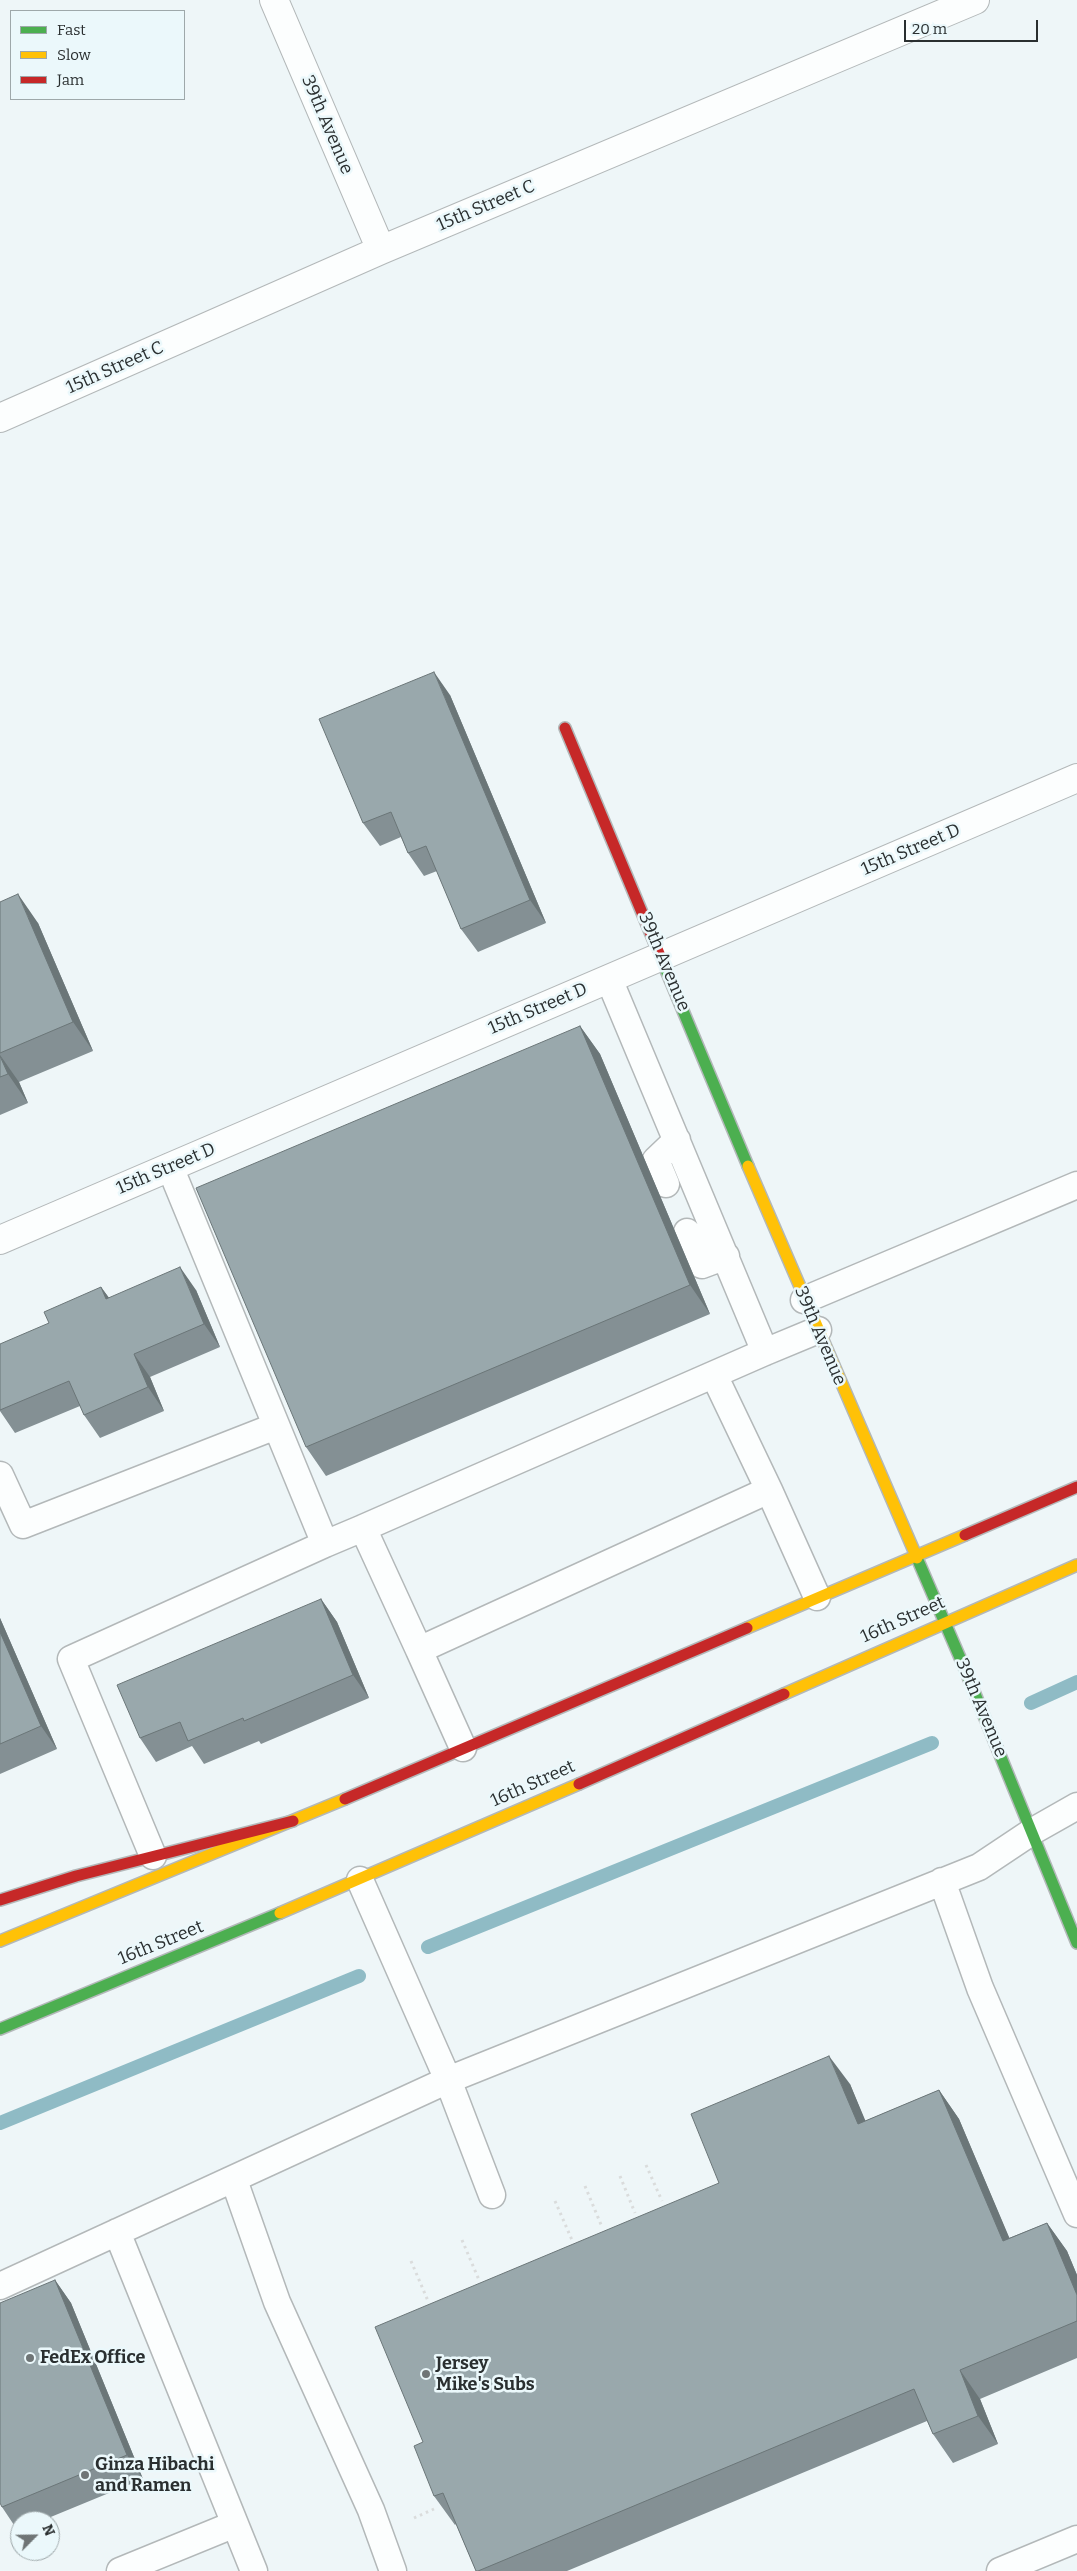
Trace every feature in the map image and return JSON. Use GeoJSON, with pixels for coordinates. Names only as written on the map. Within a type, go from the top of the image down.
{"type":"FeatureCollection","features":[{"type":"Feature","properties":{"kind":"main road","name":"39th Avenue"},"geometry":{"type":"LineString","coordinates":[[565,728],[804,1300],[1033,1831],[1077,1942]]}},
{"type":"Feature","properties":{"kind":"main road"},"geometry":{"type":"LineString","coordinates":[[0,1940],[293,1821],[1077,1487]]}},
{"type":"Feature","properties":{"kind":"main road","name":"16th Street"},"geometry":{"type":"LineString","coordinates":[[0,2029],[360,1880],[944,1621],[1077,1565]]}},
{"type":"Feature","properties":{"kind":"main road"},"geometry":{"type":"LineString","coordinates":[[0,1900],[76,1876],[293,1821]]}},
{"type":"Feature","properties":{"kind":"street","name":"39th Avenue"},"geometry":{"type":"LineString","coordinates":[[274,0],[381,250]]}},
{"type":"Feature","properties":{"kind":"street","name":"15th Street C"},"geometry":{"type":"LineString","coordinates":[[0,418],[381,250],[975,0]]}},
{"type":"Feature","properties":{"kind":"street","name":"15th Street D"},"geometry":{"type":"LineString","coordinates":[[0,1240],[1077,778]]}},
{"type":"Feature","properties":{"kind":"lane"},"geometry":{"type":"LineString","coordinates":[[609,979],[765,1352]]}},
{"type":"Feature","properties":{"kind":"lane"},"geometry":{"type":"LineString","coordinates":[[666,1184],[656,1160],[677,1140]]}},
{"type":"Feature","properties":{"kind":"lane"},"geometry":{"type":"LineString","coordinates":[[170,1167],[324,1544]]}},
{"type":"Feature","properties":{"kind":"lane"},"geometry":{"type":"LineString","coordinates":[[804,1300],[1077,1185]]}},
{"type":"Feature","properties":{"kind":"lane"},"geometry":{"type":"LineString","coordinates":[[687,1232],[702,1265],[726,1256]]}},
{"type":"Feature","properties":{"kind":"lane"},"geometry":{"type":"LineString","coordinates":[[153,1856],[71,1659],[324,1544],[818,1330]]}},
{"type":"Feature","properties":{"kind":"lane"},"geometry":{"type":"LineString","coordinates":[[714,1375],[817,1597]]}},
{"type":"Feature","properties":{"kind":"lane"},"geometry":{"type":"LineString","coordinates":[[0,1476],[23,1525],[276,1426]]}},
{"type":"Feature","properties":{"kind":"lane"},"geometry":{"type":"LineString","coordinates":[[419,1650],[769,1490]]}},
{"type":"Feature","properties":{"kind":"lane"},"geometry":{"type":"LineString","coordinates":[[363,1528],[463,1748]]}},
{"type":"Feature","properties":{"kind":"lane"},"geometry":{"type":"LineString","coordinates":[[0,2286],[448,2080],[979,1867],[1033,1831],[1077,1806]]}},
{"type":"Feature","properties":{"kind":"lane"},"geometry":{"type":"LineString","coordinates":[[360,1880],[448,2080],[492,2195]]}},
{"type":"Feature","properties":{"kind":"lane"},"geometry":{"type":"LineString","coordinates":[[942,1882],[980,1988],[1077,2214]]}},
{"type":"Feature","properties":{"kind":"lane"},"geometry":{"type":"LineString","coordinates":[[234,2180],[277,2302],[371,2510],[393,2571]]}},
{"type":"Feature","properties":{"kind":"lane"},"geometry":{"type":"LineString","coordinates":[[117,2232],[254,2571]]}},
{"type":"Feature","properties":{"kind":"lane"},"geometry":{"type":"LineString","coordinates":[[120,2571],[235,2524]]}},
{"type":"Feature","properties":{"kind":"lane"},"geometry":{"type":"LineString","coordinates":[[1000,2571],[1077,2539]]}},
{"type":"Feature","properties":{"kind":"path"},"geometry":{"type":"LineString","coordinates":[[646,2165],[662,2201]]}},
{"type":"Feature","properties":{"kind":"path"},"geometry":{"type":"LineString","coordinates":[[620,2176],[634,2213]]}},
{"type":"Feature","properties":{"kind":"path"},"geometry":{"type":"LineString","coordinates":[[585,2186],[602,2227]]}},
{"type":"Feature","properties":{"kind":"path"},"geometry":{"type":"LineString","coordinates":[[555,2201],[572,2240]]}},
{"type":"Feature","properties":{"kind":"path"},"geometry":{"type":"LineString","coordinates":[[462,2240],[479,2280]]}},
{"type":"Feature","properties":{"kind":"path"},"geometry":{"type":"LineString","coordinates":[[411,2261],[428,2301]]}},
{"type":"Feature","properties":{"kind":"path"},"geometry":{"type":"LineString","coordinates":[[407,2521],[434,2509]]}},
{"type":"Feature","properties":{"kind":"building"},"geometry":{"type":"Polygon","coordinates":[[[434,672],[530,900],[461,929],[426,846],[408,853],[391,812],[363,823],[319,719],[434,672]]]}},
{"type":"Feature","properties":{"kind":"building"},"geometry":{"type":"Polygon","coordinates":[[[18,894],[73,1022],[0,1053],[0,902],[18,894]]]}},
{"type":"Feature","properties":{"kind":"building"},"geometry":{"type":"Polygon","coordinates":[[[580,1026],[690,1285],[306,1447],[196,1188],[580,1026]]]}},
{"type":"Feature","properties":{"kind":"building"},"geometry":{"type":"Polygon","coordinates":[[[0,1056],[8,1074],[0,1077],[0,1056]]]}},
{"type":"Feature","properties":{"kind":"building"},"geometry":{"type":"Polygon","coordinates":[[[180,1267],[204,1324],[134,1354],[148,1387],[84,1415],[69,1381],[0,1410],[0,1344],[49,1323],[44,1312],[101,1287],[106,1299],[180,1267]]]}},
{"type":"Feature","properties":{"kind":"building"},"geometry":{"type":"Polygon","coordinates":[[[321,1599],[353,1675],[244,1721],[243,1718],[188,1741],[180,1722],[140,1738],[117,1685],[321,1599]]]}},
{"type":"Feature","properties":{"kind":"building"},"geometry":{"type":"Polygon","coordinates":[[[0,1632],[41,1726],[0,1744],[0,1632]]]}},
{"type":"Feature","properties":{"kind":"building"},"geometry":{"type":"Polygon","coordinates":[[[829,2056],[858,2124],[939,2090],[1003,2241],[1047,2223],[1077,2295],[1077,2321],[960,2370],[978,2416],[933,2434],[914,2389],[476,2571],[443,2493],[434,2496],[414,2446],[423,2442],[375,2327],[719,2183],[691,2114],[829,2056]]]}},
{"type":"Feature","properties":{"kind":"building"},"geometry":{"type":"Polygon","coordinates":[[[55,2280],[127,2455],[2,2507],[0,2503],[0,2303],[55,2280]]]}},
{"type":"Feature","properties":{"kind":"waterway"},"geometry":{"type":"LineString","coordinates":[[1031,1703],[1077,1682]]}},
{"type":"Feature","properties":{"kind":"waterway"},"geometry":{"type":"LineString","coordinates":[[428,1947],[932,1743]]}},
{"type":"Feature","properties":{"kind":"waterway"},"geometry":{"type":"LineString","coordinates":[[0,2123],[359,1976]]}},
{"type":"Feature","properties":{"kind":"traffic: fast"},"geometry":{"type":"LineString","coordinates":[[663,963],[748,1166]]}},
{"type":"Feature","properties":{"kind":"traffic: fast"},"geometry":{"type":"LineString","coordinates":[[917,1558],[964,1667],[1077,1943]]}},
{"type":"Feature","properties":{"kind":"traffic: fast"},"geometry":{"type":"LineString","coordinates":[[0,2029],[280,1913]]}},
{"type":"Feature","properties":{"kind":"traffic: slow"},"geometry":{"type":"LineString","coordinates":[[748,1166],[917,1558]]}},
{"type":"Feature","properties":{"kind":"traffic: slow"},"geometry":{"type":"LineString","coordinates":[[747,1628],[965,1535]]}},
{"type":"Feature","properties":{"kind":"traffic: slow"},"geometry":{"type":"LineString","coordinates":[[784,1694],[1077,1565]]}},
{"type":"Feature","properties":{"kind":"traffic: slow"},"geometry":{"type":"LineString","coordinates":[[280,1913],[579,1784]]}},
{"type":"Feature","properties":{"kind":"traffic: slow"},"geometry":{"type":"LineString","coordinates":[[0,1941],[345,1799]]}},
{"type":"Feature","properties":{"kind":"traffic: jam"},"geometry":{"type":"LineString","coordinates":[[565,728],[663,963]]}},
{"type":"Feature","properties":{"kind":"traffic: jam"},"geometry":{"type":"LineString","coordinates":[[965,1535],[1077,1487]]}},
{"type":"Feature","properties":{"kind":"traffic: jam"},"geometry":{"type":"LineString","coordinates":[[345,1799],[747,1628]]}},
{"type":"Feature","properties":{"kind":"traffic: jam"},"geometry":{"type":"LineString","coordinates":[[579,1784],[784,1694]]}},
{"type":"Feature","properties":{"kind":"traffic: jam"},"geometry":{"type":"LineString","coordinates":[[0,1900],[76,1876],[293,1821]]}},
{"type":"Feature","properties":{"kind":"place","name":"FedEx Office"},"geometry":{"type":"Point","coordinates":[30,2358]}},
{"type":"Feature","properties":{"kind":"place","name":"Jersey Mike's Subs"},"geometry":{"type":"Point","coordinates":[426,2374]}},
{"type":"Feature","properties":{"kind":"place","name":"Ginza Hibachi and Ramen"},"geometry":{"type":"Point","coordinates":[85,2475]}}]}
